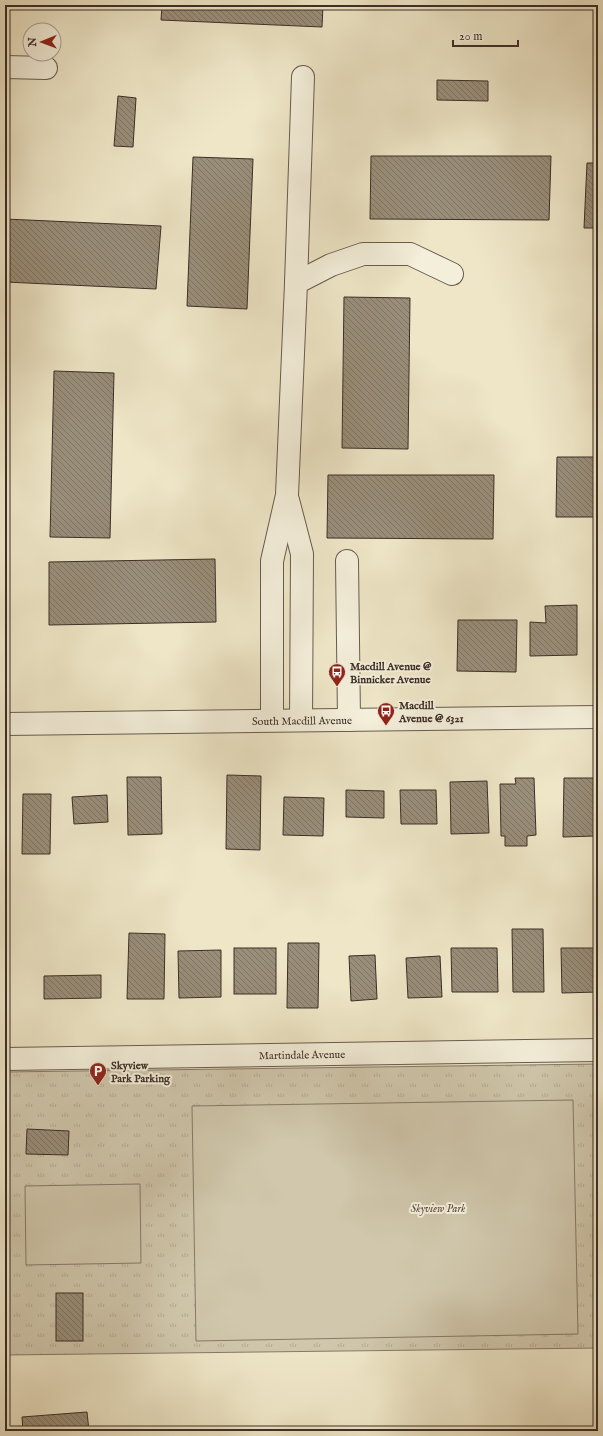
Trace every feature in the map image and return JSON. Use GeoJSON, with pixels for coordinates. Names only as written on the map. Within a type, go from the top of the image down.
{"type":"FeatureCollection","features":[{"type":"Feature","properties":{"kind":"street"},"geometry":{"type":"LineString","coordinates":[[5,67],[46,68]]}},
{"type":"Feature","properties":{"kind":"street"},"geometry":{"type":"LineString","coordinates":[[272,720],[272,561],[287,495],[303,77]]}},
{"type":"Feature","properties":{"kind":"street"},"geometry":{"type":"LineString","coordinates":[[296,283],[331,265],[363,254],[410,254],[452,274]]}},
{"type":"Feature","properties":{"kind":"street"},"geometry":{"type":"LineString","coordinates":[[287,495],[302,554],[301,720]]}},
{"type":"Feature","properties":{"kind":"street"},"geometry":{"type":"LineString","coordinates":[[347,561],[349,720]]}},
{"type":"Feature","properties":{"kind":"street","name":"South Macdill Avenue"},"geometry":{"type":"LineString","coordinates":[[5,724],[598,717]]}},
{"type":"Feature","properties":{"kind":"street","name":"Martindale Avenue"},"geometry":{"type":"LineString","coordinates":[[5,1059],[598,1050]]}},
{"type":"Feature","properties":{"kind":"green space","name":"Skyview Park"},"geometry":{"type":"Polygon","coordinates":[[[598,1064],[598,1348],[5,1355],[5,1072],[598,1064]]]}},
{"type":"Feature","properties":{"kind":"green space"},"geometry":{"type":"Polygon","coordinates":[[[573,1100],[578,1334],[196,1341],[192,1106],[573,1100]]]}},
{"type":"Feature","properties":{"kind":"green space"},"geometry":{"type":"Polygon","coordinates":[[[140,1184],[141,1263],[26,1265],[25,1186],[140,1184]]]}},
{"type":"Feature","properties":{"kind":"building"},"geometry":{"type":"Polygon","coordinates":[[[162,5],[323,5],[322,27],[161,20],[162,5]]]}},
{"type":"Feature","properties":{"kind":"building"},"geometry":{"type":"Polygon","coordinates":[[[463,5],[476,5],[464,9],[463,5]]]}},
{"type":"Feature","properties":{"kind":"building"},"geometry":{"type":"Polygon","coordinates":[[[437,80],[488,81],[488,101],[437,100],[437,80]]]}},
{"type":"Feature","properties":{"kind":"building"},"geometry":{"type":"Polygon","coordinates":[[[118,96],[136,98],[133,147],[114,146],[118,96]]]}},
{"type":"Feature","properties":{"kind":"building"},"geometry":{"type":"Polygon","coordinates":[[[371,156],[551,156],[549,220],[370,219],[371,156]]]}},
{"type":"Feature","properties":{"kind":"building"},"geometry":{"type":"Polygon","coordinates":[[[193,157],[253,159],[247,309],[187,306],[193,157]]]}},
{"type":"Feature","properties":{"kind":"building"},"geometry":{"type":"Polygon","coordinates":[[[587,163],[598,163],[598,228],[584,228],[587,163]]]}},
{"type":"Feature","properties":{"kind":"building"},"geometry":{"type":"Polygon","coordinates":[[[5,219],[161,226],[156,289],[5,282],[5,219]]]}},
{"type":"Feature","properties":{"kind":"building"},"geometry":{"type":"Polygon","coordinates":[[[344,297],[410,298],[408,449],[342,448],[344,297]]]}},
{"type":"Feature","properties":{"kind":"building"},"geometry":{"type":"Polygon","coordinates":[[[54,371],[114,373],[110,538],[50,537],[54,371]]]}},
{"type":"Feature","properties":{"kind":"building"},"geometry":{"type":"Polygon","coordinates":[[[557,457],[598,457],[598,517],[556,517],[557,457]]]}},
{"type":"Feature","properties":{"kind":"building"},"geometry":{"type":"Polygon","coordinates":[[[328,475],[494,475],[493,539],[327,538],[328,475]]]}},
{"type":"Feature","properties":{"kind":"building"},"geometry":{"type":"Polygon","coordinates":[[[215,559],[216,622],[49,625],[49,562],[215,559]]]}},
{"type":"Feature","properties":{"kind":"building"},"geometry":{"type":"Polygon","coordinates":[[[577,605],[577,655],[530,656],[530,622],[546,623],[545,606],[577,605]]]}},
{"type":"Feature","properties":{"kind":"building"},"geometry":{"type":"Polygon","coordinates":[[[458,620],[517,620],[516,672],[457,671],[458,620]]]}},
{"type":"Feature","properties":{"kind":"building"},"geometry":{"type":"Polygon","coordinates":[[[227,775],[261,776],[260,850],[226,849],[227,775]]]}},
{"type":"Feature","properties":{"kind":"building"},"geometry":{"type":"Polygon","coordinates":[[[127,777],[161,777],[162,834],[128,835],[127,777]]]}},
{"type":"Feature","properties":{"kind":"building"},"geometry":{"type":"Polygon","coordinates":[[[515,778],[534,778],[536,835],[527,836],[527,846],[505,846],[505,836],[501,836],[500,784],[516,784],[515,778]]]}},
{"type":"Feature","properties":{"kind":"building"},"geometry":{"type":"Polygon","coordinates":[[[564,778],[594,778],[595,836],[563,837],[564,778]]]}},
{"type":"Feature","properties":{"kind":"building"},"geometry":{"type":"Polygon","coordinates":[[[487,781],[489,833],[451,834],[450,782],[487,781]]]}},
{"type":"Feature","properties":{"kind":"building"},"geometry":{"type":"Polygon","coordinates":[[[346,790],[384,791],[384,818],[346,817],[346,790]]]}},
{"type":"Feature","properties":{"kind":"building"},"geometry":{"type":"Polygon","coordinates":[[[400,790],[436,790],[437,824],[401,824],[400,790]]]}},
{"type":"Feature","properties":{"kind":"building"},"geometry":{"type":"Polygon","coordinates":[[[23,794],[51,794],[50,854],[22,854],[23,794]]]}},
{"type":"Feature","properties":{"kind":"building"},"geometry":{"type":"Polygon","coordinates":[[[107,795],[108,822],[74,824],[72,797],[107,795]]]}},
{"type":"Feature","properties":{"kind":"building"},"geometry":{"type":"Polygon","coordinates":[[[284,797],[324,798],[323,836],[283,835],[284,797]]]}},
{"type":"Feature","properties":{"kind":"building"},"geometry":{"type":"Polygon","coordinates":[[[512,929],[543,929],[544,992],[513,992],[512,929]]]}},
{"type":"Feature","properties":{"kind":"building"},"geometry":{"type":"Polygon","coordinates":[[[129,933],[165,934],[164,999],[127,999],[129,933]]]}},
{"type":"Feature","properties":{"kind":"building"},"geometry":{"type":"Polygon","coordinates":[[[288,943],[319,943],[318,1008],[287,1008],[288,943]]]}},
{"type":"Feature","properties":{"kind":"building"},"geometry":{"type":"Polygon","coordinates":[[[234,948],[276,948],[276,994],[234,994],[234,948]]]}},
{"type":"Feature","properties":{"kind":"building"},"geometry":{"type":"Polygon","coordinates":[[[451,948],[497,948],[498,992],[452,992],[451,948]]]}},
{"type":"Feature","properties":{"kind":"building"},"geometry":{"type":"Polygon","coordinates":[[[561,948],[598,948],[598,992],[562,993],[561,948]]]}},
{"type":"Feature","properties":{"kind":"building"},"geometry":{"type":"Polygon","coordinates":[[[221,950],[221,997],[179,998],[178,951],[221,950]]]}},
{"type":"Feature","properties":{"kind":"building"},"geometry":{"type":"Polygon","coordinates":[[[375,955],[377,999],[351,1001],[349,956],[375,955]]]}},
{"type":"Feature","properties":{"kind":"building"},"geometry":{"type":"Polygon","coordinates":[[[440,956],[442,997],[408,998],[406,958],[440,956]]]}},
{"type":"Feature","properties":{"kind":"building"},"geometry":{"type":"Polygon","coordinates":[[[101,975],[101,998],[44,999],[44,976],[101,975]]]}},
{"type":"Feature","properties":{"kind":"building"},"geometry":{"type":"Polygon","coordinates":[[[27,1129],[69,1131],[68,1155],[26,1154],[27,1129]]]}},
{"type":"Feature","properties":{"kind":"building"},"geometry":{"type":"Polygon","coordinates":[[[56,1293],[83,1293],[83,1341],[56,1341],[56,1293]]]}},
{"type":"Feature","properties":{"kind":"building"},"geometry":{"type":"Polygon","coordinates":[[[87,1412],[89,1431],[23,1431],[22,1417],[87,1412]]]}},
{"type":"Feature","properties":{"kind":"place","name":"Macdill Avenue @ Binnicker Avenue"},"geometry":{"type":"Point","coordinates":[337,687]}},
{"type":"Feature","properties":{"kind":"place","name":"Macdill Avenue @ 6321"},"geometry":{"type":"Point","coordinates":[386,726]}},
{"type":"Feature","properties":{"kind":"place","name":"Skyview Park Parking"},"geometry":{"type":"Point","coordinates":[98,1086]}}]}
